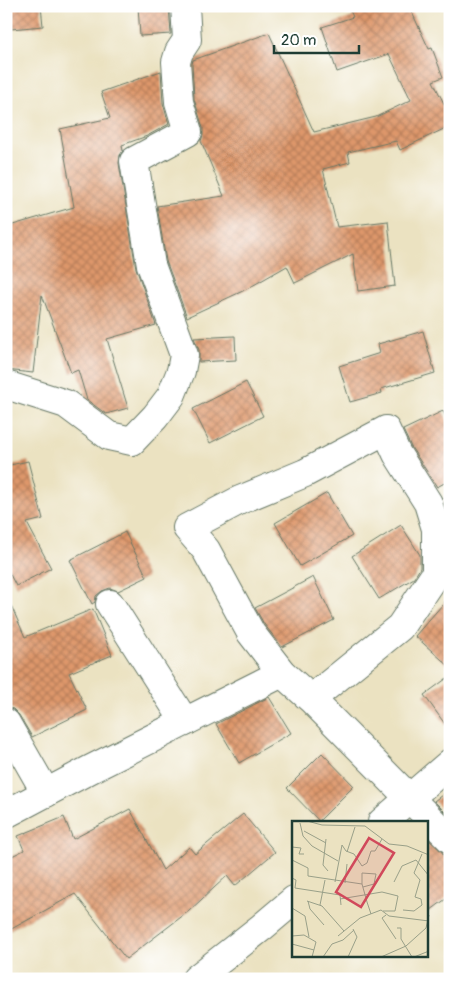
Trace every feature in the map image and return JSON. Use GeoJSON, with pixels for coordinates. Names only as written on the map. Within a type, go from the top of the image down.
{"type":"FeatureCollection","features":[{"type":"Feature","properties":{"kind":"street"},"geometry":{"type":"LineString","coordinates":[[6,385],[66,404],[109,436],[132,441],[150,423],[171,396],[181,371],[184,355],[151,265],[134,161],[188,132],[179,102],[176,62],[179,52],[187,40],[185,6]]}},
{"type":"Feature","properties":{"kind":"street"},"geometry":{"type":"LineString","coordinates":[[311,699],[400,627],[436,573],[436,529],[428,503],[397,454],[386,430],[305,473],[240,500],[188,528],[206,550],[251,632],[282,673],[311,699],[450,839]]}},
{"type":"Feature","properties":{"kind":"street"},"geometry":{"type":"LineString","coordinates":[[110,604],[185,722]]}},
{"type":"Feature","properties":{"kind":"street"},"geometry":{"type":"LineString","coordinates":[[6,814],[282,673]]}},
{"type":"Feature","properties":{"kind":"street"},"geometry":{"type":"LineString","coordinates":[[6,723],[46,793]]}},
{"type":"Feature","properties":{"kind":"street"},"geometry":{"type":"LineString","coordinates":[[383,821],[450,763]]}},
{"type":"Feature","properties":{"kind":"street"},"geometry":{"type":"LineString","coordinates":[[196,979],[292,902]]}},
{"type":"Feature","properties":{"kind":"building"},"geometry":{"type":"Polygon","coordinates":[[[9,6],[41,6],[43,26],[11,29],[9,6]]]}},
{"type":"Feature","properties":{"kind":"building"},"geometry":{"type":"Polygon","coordinates":[[[138,6],[169,6],[171,34],[140,36],[138,6]]]}},
{"type":"Feature","properties":{"kind":"building"},"geometry":{"type":"Polygon","coordinates":[[[348,6],[409,6],[429,49],[432,48],[443,77],[433,81],[450,116],[450,126],[400,150],[396,141],[348,152],[350,162],[323,169],[337,227],[388,221],[395,286],[358,291],[353,254],[295,283],[287,266],[245,290],[187,317],[166,261],[157,206],[224,196],[201,141],[203,128],[194,99],[193,60],[269,33],[314,132],[376,117],[411,100],[389,54],[337,72],[322,27],[353,17],[348,6]]]}},
{"type":"Feature","properties":{"kind":"building"},"geometry":{"type":"Polygon","coordinates":[[[161,71],[163,103],[169,124],[147,136],[122,145],[123,151],[120,155],[119,163],[136,268],[156,325],[107,339],[128,408],[106,414],[87,400],[78,370],[71,373],[42,295],[33,373],[6,370],[6,227],[74,207],[60,129],[110,118],[101,92],[161,71]]]}},
{"type":"Feature","properties":{"kind":"building"},"geometry":{"type":"Polygon","coordinates":[[[423,331],[435,373],[381,389],[382,393],[350,402],[339,366],[380,353],[378,344],[423,331]]]}},
{"type":"Feature","properties":{"kind":"building"},"geometry":{"type":"Polygon","coordinates":[[[235,336],[236,360],[199,362],[199,350],[194,338],[235,336]]]}},
{"type":"Feature","properties":{"kind":"building"},"geometry":{"type":"Polygon","coordinates":[[[246,382],[263,416],[210,443],[193,409],[246,382]]]}},
{"type":"Feature","properties":{"kind":"building"},"geometry":{"type":"Polygon","coordinates":[[[443,411],[450,425],[450,480],[437,487],[411,447],[403,430],[443,411]]]}},
{"type":"Feature","properties":{"kind":"building"},"geometry":{"type":"Polygon","coordinates":[[[28,461],[43,519],[27,523],[51,568],[16,586],[6,567],[6,466],[28,461]]]}},
{"type":"Feature","properties":{"kind":"building"},"geometry":{"type":"Polygon","coordinates":[[[327,493],[352,536],[300,566],[275,523],[327,493]]]}},
{"type":"Feature","properties":{"kind":"building"},"geometry":{"type":"Polygon","coordinates":[[[401,525],[420,555],[420,568],[414,578],[379,599],[352,556],[401,525]]]}},
{"type":"Feature","properties":{"kind":"building"},"geometry":{"type":"Polygon","coordinates":[[[125,532],[147,577],[118,591],[110,588],[102,591],[96,596],[95,602],[92,604],[70,560],[125,532]]]}},
{"type":"Feature","properties":{"kind":"building"},"geometry":{"type":"Polygon","coordinates":[[[313,577],[334,620],[282,647],[264,624],[255,608],[313,577]]]}},
{"type":"Feature","properties":{"kind":"building"},"geometry":{"type":"Polygon","coordinates":[[[6,594],[25,637],[93,609],[112,655],[69,673],[87,710],[32,737],[19,715],[13,709],[6,707],[6,594]]]}},
{"type":"Feature","properties":{"kind":"building"},"geometry":{"type":"Polygon","coordinates":[[[450,596],[450,667],[415,636],[450,596]]]}},
{"type":"Feature","properties":{"kind":"building"},"geometry":{"type":"Polygon","coordinates":[[[450,676],[450,731],[424,695],[450,676]]]}},
{"type":"Feature","properties":{"kind":"building"},"geometry":{"type":"Polygon","coordinates":[[[269,697],[291,733],[239,763],[216,724],[269,697]]]}},
{"type":"Feature","properties":{"kind":"building"},"geometry":{"type":"Polygon","coordinates":[[[322,753],[354,786],[319,821],[287,788],[322,753]]]}},
{"type":"Feature","properties":{"kind":"building"},"geometry":{"type":"Polygon","coordinates":[[[450,789],[450,817],[434,801],[450,789]]]}},
{"type":"Feature","properties":{"kind":"building"},"geometry":{"type":"Polygon","coordinates":[[[130,809],[163,870],[189,847],[195,854],[243,814],[275,852],[235,886],[227,876],[189,911],[126,959],[75,894],[6,932],[6,859],[24,850],[18,836],[64,817],[73,839],[130,809]]]}},
{"type":"Feature","properties":{"kind":"building"},"geometry":{"type":"Polygon","coordinates":[[[428,839],[450,863],[450,896],[428,912],[428,839]]]}}]}
